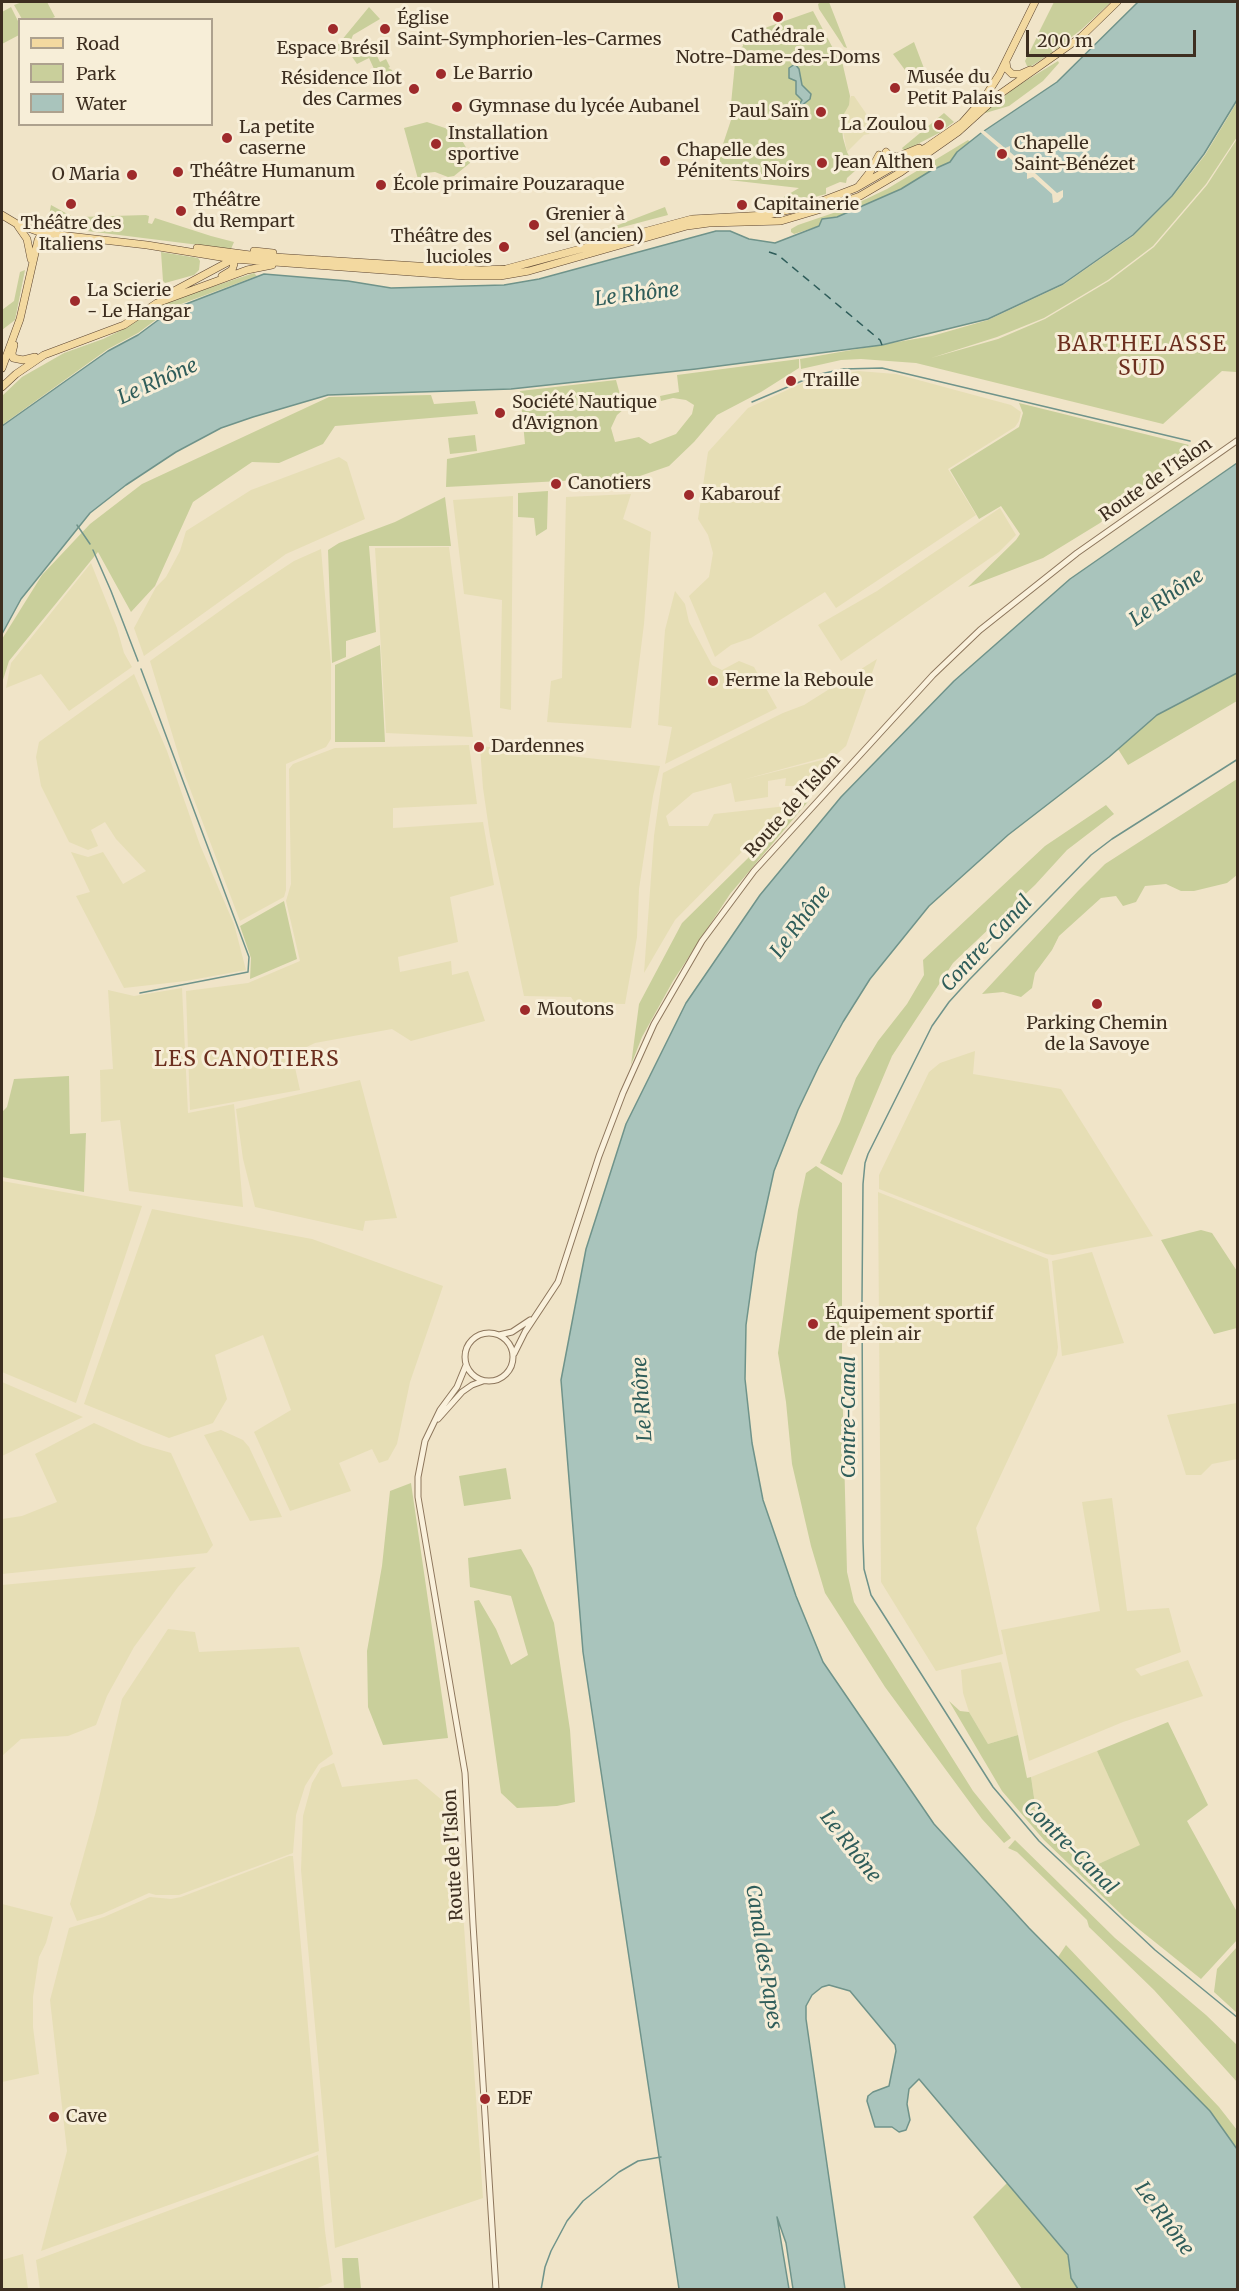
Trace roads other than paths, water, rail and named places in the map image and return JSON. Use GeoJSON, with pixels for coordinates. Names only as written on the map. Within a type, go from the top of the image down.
{"type":"FeatureCollection","features":[{"type":"Feature","properties":{"kind":"main road"},"geometry":{"type":"LineString","coordinates":[[3,213],[36,227],[52,230],[258,256],[481,270],[513,268],[692,219],[783,212],[828,200],[856,188],[964,124],[999,75],[1035,2]]}},
{"type":"Feature","properties":{"kind":"main road"},"geometry":{"type":"LineString","coordinates":[[3,213],[17,224],[42,233],[147,245],[231,260],[489,276],[513,274],[549,266],[687,226],[781,221],[849,201],[901,172],[1000,94],[1081,37],[1117,2]]}},
{"type":"Feature","properties":{"kind":"main road"},"geometry":{"type":"LineString","coordinates":[[1006,62],[1010,73],[1021,74]]}},
{"type":"Feature","properties":{"kind":"main road"},"geometry":{"type":"LineString","coordinates":[[999,75],[1008,78],[1043,65]]}},
{"type":"Feature","properties":{"kind":"main road"},"geometry":{"type":"LineString","coordinates":[[882,154],[897,157],[943,137]]}},
{"type":"Feature","properties":{"kind":"main road"},"geometry":{"type":"LineString","coordinates":[[882,154],[888,170]]}},
{"type":"Feature","properties":{"kind":"main road"},"geometry":{"type":"LineString","coordinates":[[856,188],[882,154]]}},
{"type":"Feature","properties":{"kind":"main road"},"geometry":{"type":"LineString","coordinates":[[888,170],[901,172]]}},
{"type":"Feature","properties":{"kind":"main road"},"geometry":{"type":"LineString","coordinates":[[876,187],[888,170]]}},
{"type":"Feature","properties":{"kind":"main road"},"geometry":{"type":"LineString","coordinates":[[17,224],[28,244],[31,268]]}},
{"type":"Feature","properties":{"kind":"main road"},"geometry":{"type":"LineString","coordinates":[[2,368],[16,328],[38,240],[42,233]]}},
{"type":"Feature","properties":{"kind":"main road"},"geometry":{"type":"LineString","coordinates":[[16,328],[18,334],[12,353],[13,358],[22,360],[44,355],[124,325],[157,303],[228,273],[233,267],[230,254],[217,251]]}},
{"type":"Feature","properties":{"kind":"main road"},"geometry":{"type":"LineString","coordinates":[[254,251],[335,260]]}},
{"type":"Feature","properties":{"kind":"main road"},"geometry":{"type":"LineString","coordinates":[[110,330],[146,305],[231,260]]}},
{"type":"Feature","properties":{"kind":"main road"},"geometry":{"type":"LineString","coordinates":[[184,292],[258,267],[299,264]]}},
{"type":"Feature","properties":{"kind":"main road"},"geometry":{"type":"LineString","coordinates":[[2,387],[23,368],[44,355]]}},
{"type":"Feature","properties":{"kind":"street","name":"Route de l'Islon"},"geometry":{"type":"LineString","coordinates":[[514,1354],[534,1317],[558,1282],[599,1156],[623,1093],[654,1024],[702,941],[754,871],[933,675],[980,630],[1077,553],[1238,440]]}},
{"type":"Feature","properties":{"kind":"street","name":"Route de l'Islon"},"geometry":{"type":"LineString","coordinates":[[499,1335],[512,1332],[534,1317]]}},
{"type":"Feature","properties":{"kind":"street"},"geometry":{"type":"LineString","coordinates":[[485,1333],[499,1335],[509,1342],[514,1354],[512,1365],[506,1375],[500,1379],[484,1381],[470,1372],[466,1365],[467,1348],[473,1339],[485,1333]]}},
{"type":"Feature","properties":{"kind":"street","name":"Route de l'Islon"},"geometry":{"type":"LineString","coordinates":[[466,1365],[457,1387],[440,1410],[422,1452],[418,1497],[465,1773],[496,2289]]}},
{"type":"Feature","properties":{"kind":"street","name":"Route de l'Islon"},"geometry":{"type":"LineString","coordinates":[[433,1425],[462,1392],[484,1381]]}},
{"type":"Feature","properties":{"kind":"water","name":"Le Rhône"},"geometry":{"type":"Polygon","coordinates":[[[1138,2],[1237,2],[1237,100],[1204,154],[1172,196],[1133,235],[1063,284],[988,319],[882,345],[696,369],[511,389],[328,395],[253,417],[221,428],[176,452],[126,485],[90,513],[21,599],[2,634],[2,426],[108,351],[138,335],[173,309],[264,274],[348,281],[391,288],[504,285],[539,279],[716,231],[730,231],[749,239],[775,243],[819,226],[822,219],[837,217],[901,189],[950,162],[957,152],[981,133],[1057,82],[1138,2]]]}},
{"type":"Feature","properties":{"kind":"water"},"geometry":{"type":"Polygon","coordinates":[[[795,64],[799,69],[802,85],[811,94],[810,99],[796,110],[802,100],[796,94],[796,81],[789,78],[789,68],[795,64]]]}},
{"type":"Feature","properties":{"kind":"water"},"geometry":{"type":"Polygon","coordinates":[[[1237,463],[1237,673],[1157,715],[1109,757],[1008,835],[929,906],[870,979],[819,1066],[798,1110],[774,1171],[756,1253],[746,1325],[745,1379],[752,1443],[763,1500],[796,1596],[823,1662],[934,1824],[1029,1928],[1210,2111],[1237,2149],[1237,2289],[1078,2289],[1071,2278],[1068,2255],[919,2079],[909,2089],[907,2104],[910,2120],[906,2130],[899,2132],[892,2127],[875,2127],[867,2101],[868,2096],[889,2086],[896,2051],[895,2045],[850,1991],[829,1985],[822,1987],[812,1995],[806,2006],[806,2019],[845,2289],[793,2289],[786,2243],[777,2217],[789,2289],[679,2289],[583,1652],[561,1380],[586,1249],[626,1124],[686,1003],[760,895],[841,797],[954,681],[1070,579],[1237,463]]]}},
{"type":"Feature","properties":{"kind":"waterway"},"geometry":{"type":"LineString","coordinates":[[783,117],[796,110]]}},
{"type":"Feature","properties":{"kind":"waterway"},"geometry":{"type":"LineString","coordinates":[[752,402],[816,375],[843,369],[882,368],[1190,441]]}},
{"type":"Feature","properties":{"kind":"waterway"},"geometry":{"type":"LineString","coordinates":[[1203,445],[1212,449]]}},
{"type":"Feature","properties":{"kind":"waterway"},"geometry":{"type":"LineString","coordinates":[[77,525],[90,544]]}},
{"type":"Feature","properties":{"kind":"waterway"},"geometry":{"type":"LineString","coordinates":[[93,550],[138,661]]}},
{"type":"Feature","properties":{"kind":"waterway"},"geometry":{"type":"LineString","coordinates":[[140,993],[248,972],[249,957],[141,669]]}},
{"type":"Feature","properties":{"kind":"waterway","name":"Contre-Canal"},"geometry":{"type":"LineString","coordinates":[[1238,759],[1112,839],[1091,855],[969,980],[932,1026],[865,1163],[862,1299],[863,1541],[864,1569],[871,1595],[993,1787],[1039,1841],[1155,1950],[1238,2018]]}},
{"type":"Feature","properties":{"kind":"waterway","name":"Contre-Canal"},"geometry":{"type":"LineString","coordinates":[[541,2290],[545,2267],[551,2251],[567,2221],[583,2201],[619,2172],[638,2161],[661,2157]]}},
{"type":"Feature","properties":{"kind":"place","name":"Cathédrale Notre-Dame-des-Doms"},"geometry":{"type":"Point","coordinates":[778,17]}},
{"type":"Feature","properties":{"kind":"place","name":"Espace Brésil"},"geometry":{"type":"Point","coordinates":[333,29]}},
{"type":"Feature","properties":{"kind":"place","name":"Église Saint-Symphorien-les-Carmes"},"geometry":{"type":"Point","coordinates":[385,29]}},
{"type":"Feature","properties":{"kind":"place","name":"Le Barrio"},"geometry":{"type":"Point","coordinates":[441,74]}},
{"type":"Feature","properties":{"kind":"place","name":"Musée du Petit Palais"},"geometry":{"type":"Point","coordinates":[895,88]}},
{"type":"Feature","properties":{"kind":"place","name":"Résidence Ilot des Carmes"},"geometry":{"type":"Point","coordinates":[414,89]}},
{"type":"Feature","properties":{"kind":"place","name":"Gymnase du lycée Aubanel"},"geometry":{"type":"Point","coordinates":[457,107]}},
{"type":"Feature","properties":{"kind":"place","name":"Paul Saïn"},"geometry":{"type":"Point","coordinates":[821,112]}},
{"type":"Feature","properties":{"kind":"place","name":"La Zoulou"},"geometry":{"type":"Point","coordinates":[939,125]}},
{"type":"Feature","properties":{"kind":"place","name":"La petite caserne"},"geometry":{"type":"Point","coordinates":[227,138]}},
{"type":"Feature","properties":{"kind":"place","name":"Installation sportive"},"geometry":{"type":"Point","coordinates":[436,144]}},
{"type":"Feature","properties":{"kind":"place","name":"Chapelle Saint-Bénézet"},"geometry":{"type":"Point","coordinates":[1002,154]}},
{"type":"Feature","properties":{"kind":"place","name":"Chapelle des Pénitents Noirs"},"geometry":{"type":"Point","coordinates":[665,161]}},
{"type":"Feature","properties":{"kind":"place","name":"Jean Althen"},"geometry":{"type":"Point","coordinates":[822,163]}},
{"type":"Feature","properties":{"kind":"place","name":"Théâtre Humanum"},"geometry":{"type":"Point","coordinates":[178,172]}},
{"type":"Feature","properties":{"kind":"place","name":"O Maria"},"geometry":{"type":"Point","coordinates":[132,175]}},
{"type":"Feature","properties":{"kind":"place","name":"École primaire Pouzaraque"},"geometry":{"type":"Point","coordinates":[381,185]}},
{"type":"Feature","properties":{"kind":"place","name":"Théâtre des Italiens"},"geometry":{"type":"Point","coordinates":[71,204]}},
{"type":"Feature","properties":{"kind":"place","name":"Capitainerie"},"geometry":{"type":"Point","coordinates":[742,205]}},
{"type":"Feature","properties":{"kind":"place","name":"Théâtre du Rempart"},"geometry":{"type":"Point","coordinates":[181,211]}},
{"type":"Feature","properties":{"kind":"place","name":"Grenier à sel (ancien)"},"geometry":{"type":"Point","coordinates":[534,225]}},
{"type":"Feature","properties":{"kind":"place","name":"Théâtre des lucioles"},"geometry":{"type":"Point","coordinates":[504,247]}},
{"type":"Feature","properties":{"kind":"place","name":"La Scierie - Le Hangar"},"geometry":{"type":"Point","coordinates":[75,301]}},
{"type":"Feature","properties":{"kind":"place","name":"Traille"},"geometry":{"type":"Point","coordinates":[791,381]}},
{"type":"Feature","properties":{"kind":"place","name":"Société Nautique d'Avignon"},"geometry":{"type":"Point","coordinates":[500,413]}},
{"type":"Feature","properties":{"kind":"place","name":"Canotiers"},"geometry":{"type":"Point","coordinates":[556,484]}},
{"type":"Feature","properties":{"kind":"place","name":"Kabarouf"},"geometry":{"type":"Point","coordinates":[689,495]}},
{"type":"Feature","properties":{"kind":"place","name":"Ferme la Reboule"},"geometry":{"type":"Point","coordinates":[713,681]}},
{"type":"Feature","properties":{"kind":"place","name":"Dardennes"},"geometry":{"type":"Point","coordinates":[479,747]}},
{"type":"Feature","properties":{"kind":"place","name":"Parking Chemin de la Savoye"},"geometry":{"type":"Point","coordinates":[1097,1004]}},
{"type":"Feature","properties":{"kind":"place","name":"Moutons"},"geometry":{"type":"Point","coordinates":[525,1010]}},
{"type":"Feature","properties":{"kind":"place","name":"Équipement sportif de plein air"},"geometry":{"type":"Point","coordinates":[813,1324]}},
{"type":"Feature","properties":{"kind":"place","name":"EDF"},"geometry":{"type":"Point","coordinates":[485,2099]}},
{"type":"Feature","properties":{"kind":"place","name":"Cave"},"geometry":{"type":"Point","coordinates":[54,2117]}},
{"type":"Feature","properties":{"kind":"district","name":"BARTHELASSE SUD"},"geometry":{"type":"Point","coordinates":[1142,357]}},
{"type":"Feature","properties":{"kind":"district","name":"LES CANOTIERS"},"geometry":{"type":"Point","coordinates":[247,1060]}},
{"type":"Feature","properties":{"kind":"water label","name":"Canal des Papes"},"geometry":{"type":"Point","coordinates":[763,1957]}}]}
